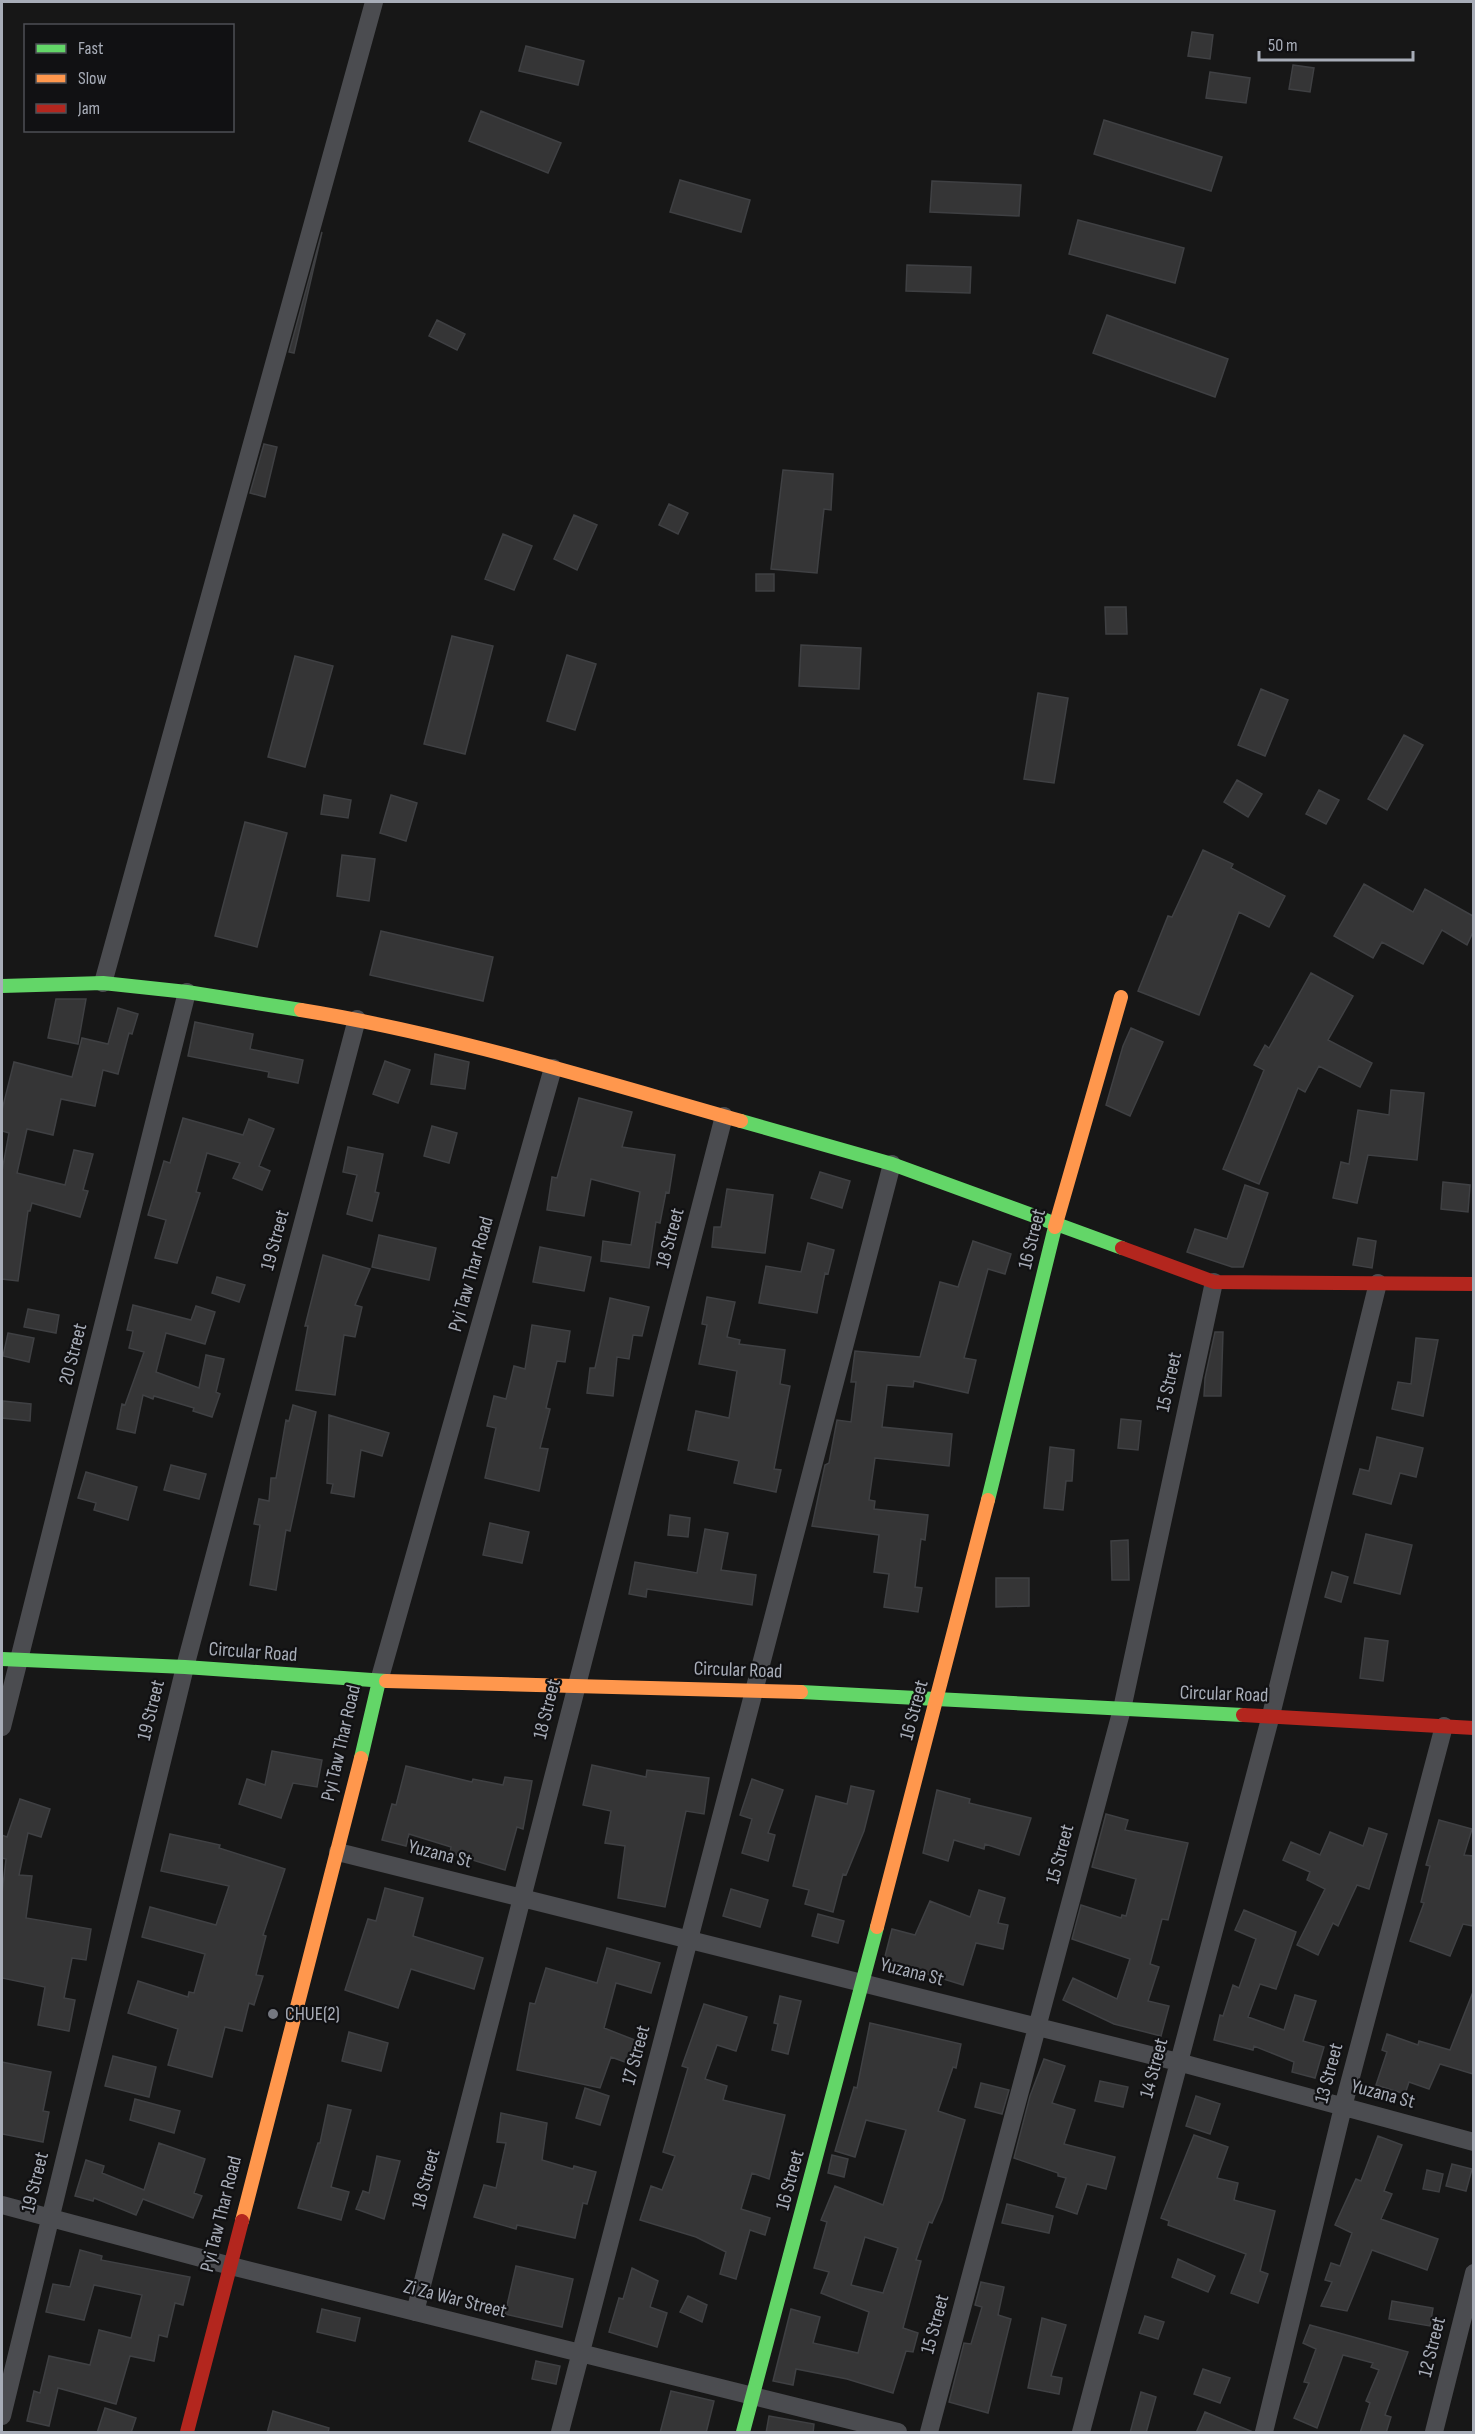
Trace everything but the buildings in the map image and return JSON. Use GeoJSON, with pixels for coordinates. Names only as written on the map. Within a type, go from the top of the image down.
{"type":"FeatureCollection","features":[{"type":"Feature","properties":{"kind":"street"},"geometry":{"type":"LineString","coordinates":[[103,983],[374,2]]}},
{"type":"Feature","properties":{"kind":"street"},"geometry":{"type":"LineString","coordinates":[[2,986],[103,983],[187,992],[357,1019],[553,1068],[892,1164],[1214,1282],[1473,1284]]}},
{"type":"Feature","properties":{"kind":"street","name":"20 Street"},"geometry":{"type":"LineString","coordinates":[[2,1726],[10,1659],[187,992]]}},
{"type":"Feature","properties":{"kind":"street","name":"16 Street"},"geometry":{"type":"LineString","coordinates":[[743,2433],[938,1699],[1056,1224],[1121,997]]}},
{"type":"Feature","properties":{"kind":"street","name":"19 Street"},"geometry":{"type":"LineString","coordinates":[[2,2416],[185,1667],[357,1019]]}},
{"type":"Feature","properties":{"kind":"street","name":"Pyi Taw Thar Road"},"geometry":{"type":"LineString","coordinates":[[187,2433],[338,1852],[379,1680],[553,1068]]}},
{"type":"Feature","properties":{"kind":"street","name":"18 Street"},"geometry":{"type":"LineString","coordinates":[[414,2312],[724,1116]]}},
{"type":"Feature","properties":{"kind":"street","name":"17 Street"},"geometry":{"type":"LineString","coordinates":[[560,2433],[892,1164]]}},
{"type":"Feature","properties":{"kind":"street","name":"15 Street"},"geometry":{"type":"LineString","coordinates":[[929,2433],[1122,1709],[1214,1282]]}},
{"type":"Feature","properties":{"kind":"street","name":"14 Street"},"geometry":{"type":"LineString","coordinates":[[1081,2433],[1271,1715],[1378,1283]]}},
{"type":"Feature","properties":{"kind":"street","name":"Circular Road"},"geometry":{"type":"LineString","coordinates":[[10,1659],[185,1667],[379,1680],[753,1689],[1271,1715],[1473,1728]]}},
{"type":"Feature","properties":{"kind":"street","name":"13 Street"},"geometry":{"type":"LineString","coordinates":[[1264,2433],[1343,2107],[1444,1726]]}},
{"type":"Feature","properties":{"kind":"street","name":"Yuzana St"},"geometry":{"type":"LineString","coordinates":[[338,1852],[1178,2062],[1473,2142]]}},
{"type":"Feature","properties":{"kind":"street","name":"Zi Za War Street"},"geometry":{"type":"LineString","coordinates":[[2,2205],[231,2266],[898,2433]]}},
{"type":"Feature","properties":{"kind":"street","name":"12 Street"},"geometry":{"type":"LineString","coordinates":[[1434,2433],[1473,2273]]}},
{"type":"Feature","properties":{"kind":"traffic: fast"},"geometry":{"type":"LineString","coordinates":[[2,986],[103,983],[187,992],[301,1010]]}},
{"type":"Feature","properties":{"kind":"traffic: fast"},"geometry":{"type":"LineString","coordinates":[[741,1121],[892,1164],[1122,1248]]}},
{"type":"Feature","properties":{"kind":"traffic: fast"},"geometry":{"type":"LineString","coordinates":[[988,1500],[1055,1227]]}},
{"type":"Feature","properties":{"kind":"traffic: fast"},"geometry":{"type":"LineString","coordinates":[[2,1659],[185,1667],[386,1681]]}},
{"type":"Feature","properties":{"kind":"traffic: fast"},"geometry":{"type":"LineString","coordinates":[[361,1758],[379,1681]]}},
{"type":"Feature","properties":{"kind":"traffic: fast"},"geometry":{"type":"LineString","coordinates":[[801,1692],[1243,1715]]}},
{"type":"Feature","properties":{"kind":"traffic: fast"},"geometry":{"type":"LineString","coordinates":[[743,2432],[877,1927]]}},
{"type":"Feature","properties":{"kind":"traffic: slow"},"geometry":{"type":"LineString","coordinates":[[1055,1227],[1121,997]]}},
{"type":"Feature","properties":{"kind":"traffic: slow"},"geometry":{"type":"LineString","coordinates":[[301,1010],[467,1045],[741,1121]]}},
{"type":"Feature","properties":{"kind":"traffic: slow"},"geometry":{"type":"LineString","coordinates":[[877,1927],[988,1500]]}},
{"type":"Feature","properties":{"kind":"traffic: slow"},"geometry":{"type":"LineString","coordinates":[[386,1681],[801,1692]]}},
{"type":"Feature","properties":{"kind":"traffic: slow"},"geometry":{"type":"LineString","coordinates":[[242,2221],[361,1758]]}},
{"type":"Feature","properties":{"kind":"traffic: jam"},"geometry":{"type":"LineString","coordinates":[[1122,1248],[1214,1282],[1474,1284]]}},
{"type":"Feature","properties":{"kind":"traffic: jam"},"geometry":{"type":"LineString","coordinates":[[1243,1715],[1474,1728]]}},
{"type":"Feature","properties":{"kind":"traffic: jam"},"geometry":{"type":"LineString","coordinates":[[187,2432],[242,2221]]}},
{"type":"Feature","properties":{"kind":"place","name":"CHUE(2)"},"geometry":{"type":"Point","coordinates":[273,2014]}}]}
